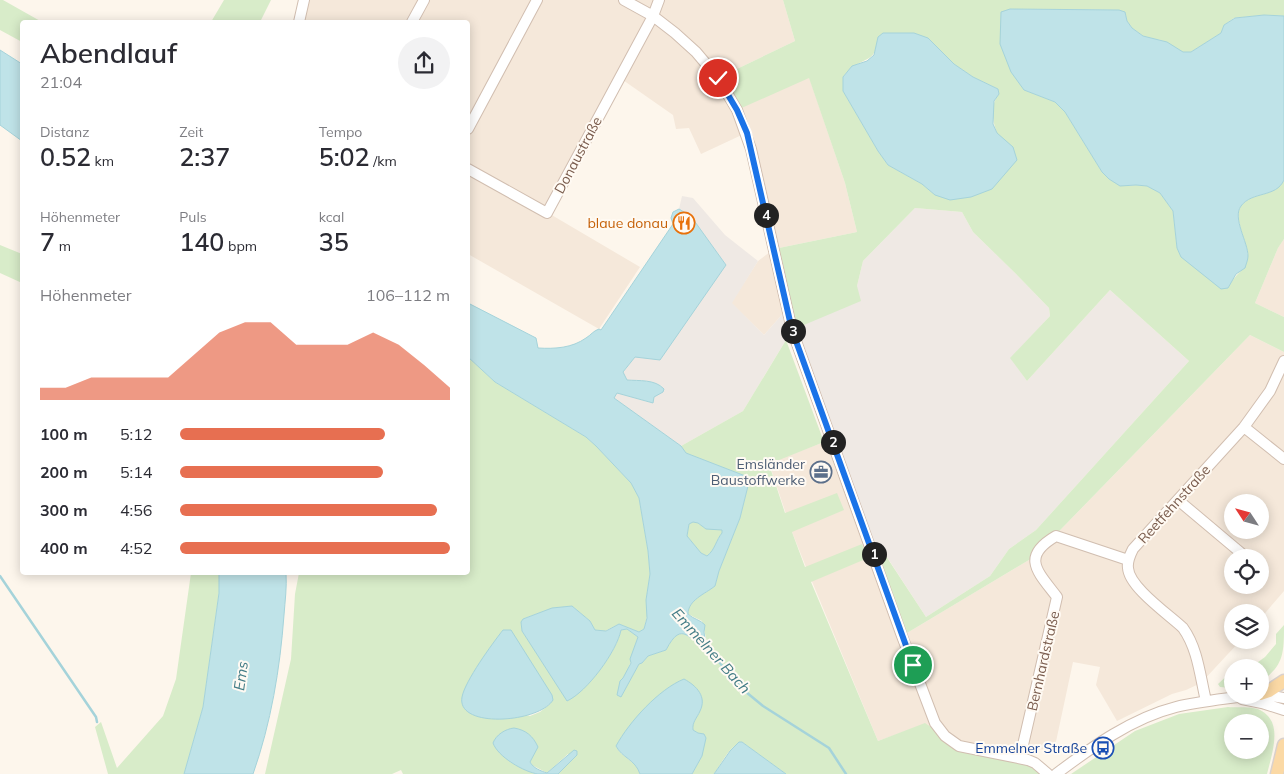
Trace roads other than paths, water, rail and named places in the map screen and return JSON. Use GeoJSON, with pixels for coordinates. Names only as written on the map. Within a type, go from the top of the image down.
{"type":"FeatureCollection","features":[{"type":"Feature","properties":{"kind":"main road"},"geometry":{"type":"LineString","coordinates":[[1269,691],[1284,681]]}},
{"type":"Feature","properties":{"kind":"main road"},"geometry":{"type":"LineString","coordinates":[[1277,774],[1284,745]]}},
{"type":"Feature","properties":{"kind":"street"},"geometry":{"type":"LineString","coordinates":[[299,20],[304,0]]}},
{"type":"Feature","properties":{"kind":"street"},"geometry":{"type":"LineString","coordinates":[[413,20],[424,0]]}},
{"type":"Feature","properties":{"kind":"street"},"geometry":{"type":"LineString","coordinates":[[470,125],[537,0]]}},
{"type":"Feature","properties":{"kind":"street"},"geometry":{"type":"LineString","coordinates":[[624,0],[653,16],[675,32],[696,52],[718,78],[737,110],[747,133],[792,330],[935,723],[945,736],[959,746],[1020,758],[1035,763],[1048,774]]}},
{"type":"Feature","properties":{"kind":"street"},"geometry":{"type":"LineString","coordinates":[[653,16],[659,0]]}},
{"type":"Feature","properties":{"kind":"street","name":"Donaustraße"},"geometry":{"type":"LineString","coordinates":[[470,169],[547,213],[653,16]]}},
{"type":"Feature","properties":{"kind":"street","name":"Reetfehnstraße"},"geometry":{"type":"LineString","coordinates":[[1128,560],[1133,549],[1244,427],[1270,391],[1284,361]]}},
{"type":"Feature","properties":{"kind":"street"},"geometry":{"type":"LineString","coordinates":[[1244,427],[1284,459]]}},
{"type":"Feature","properties":{"kind":"street"},"geometry":{"type":"LineString","coordinates":[[1178,500],[1236,549]]}},
{"type":"Feature","properties":{"kind":"street","name":"Bernhardstraße"},"geometry":{"type":"LineString","coordinates":[[1020,758],[1057,596],[1038,573],[1034,557],[1044,543],[1056,536],[1128,560]]}},
{"type":"Feature","properties":{"kind":"street"},"geometry":{"type":"LineString","coordinates":[[1128,560],[1131,580],[1183,628],[1189,636],[1193,645],[1206,701]]}},
{"type":"Feature","properties":{"kind":"street"},"geometry":{"type":"LineString","coordinates":[[1269,696],[1284,698]]}},
{"type":"Feature","properties":{"kind":"street"},"geometry":{"type":"LineString","coordinates":[[1056,774],[1101,742],[1143,719],[1175,708],[1224,699]]}},
{"type":"Feature","properties":{"kind":"street"},"geometry":{"type":"LineString","coordinates":[[1265,704],[1284,710]]}},
{"type":"Feature","properties":{"kind":"water"},"geometry":{"type":"Polygon","coordinates":[[[1010,9],[1119,10],[1125,12],[1127,21],[1132,28],[1143,36],[1167,42],[1183,52],[1191,52],[1221,33],[1224,25],[1235,18],[1264,15],[1284,16],[1284,180],[1275,190],[1251,198],[1241,206],[1238,217],[1248,258],[1245,268],[1236,274],[1228,288],[1221,289],[1181,257],[1177,248],[1173,211],[1160,193],[1147,186],[1120,186],[1109,179],[1102,172],[1065,112],[1055,102],[1024,90],[1011,72],[1000,44],[1001,12],[1010,9]]]}},
{"type":"Feature","properties":{"kind":"water"},"geometry":{"type":"Polygon","coordinates":[[[883,33],[914,33],[928,38],[954,64],[973,77],[998,89],[999,94],[994,101],[993,124],[997,133],[1013,147],[1017,160],[992,189],[971,197],[950,200],[935,195],[922,184],[888,165],[878,151],[843,91],[843,77],[852,66],[867,61],[874,55],[878,37],[883,33]]]}},
{"type":"Feature","properties":{"kind":"water"},"geometry":{"type":"Polygon","coordinates":[[[0,50],[20,63],[20,140],[0,125],[0,50]]]}},
{"type":"Feature","properties":{"kind":"water"},"geometry":{"type":"Polygon","coordinates":[[[679,209],[689,215],[726,265],[660,360],[635,357],[623,372],[627,380],[647,381],[656,384],[664,389],[663,392],[654,397],[653,403],[617,393],[614,398],[681,446],[686,453],[748,477],[748,486],[740,518],[715,586],[694,601],[689,609],[688,614],[705,625],[706,645],[700,644],[686,635],[677,635],[666,650],[648,656],[639,664],[621,697],[617,695],[620,681],[631,663],[630,659],[638,637],[627,629],[621,630],[614,649],[600,670],[583,689],[567,701],[522,631],[521,622],[523,619],[552,608],[572,606],[590,621],[595,630],[606,631],[619,624],[639,632],[644,629],[647,618],[646,600],[650,574],[639,498],[631,483],[586,437],[495,382],[470,359],[470,304],[536,338],[538,348],[557,348],[575,344],[597,330],[601,330],[673,224],[671,218],[673,212],[679,209]],[[693,522],[689,524],[687,536],[701,553],[707,556],[714,548],[722,530],[706,529],[693,522]]]}},
{"type":"Feature","properties":{"kind":"water","name":"Ems"},"geometry":{"type":"Polygon","coordinates":[[[219,575],[286,575],[282,635],[274,696],[253,774],[184,774],[203,707],[219,593],[219,575]]]}},
{"type":"Feature","properties":{"kind":"water"},"geometry":{"type":"Polygon","coordinates":[[[503,630],[511,630],[552,695],[553,700],[545,708],[532,714],[516,718],[484,718],[472,714],[464,707],[462,697],[473,672],[503,630]]]}},
{"type":"Feature","properties":{"kind":"water"},"geometry":{"type":"Polygon","coordinates":[[[684,679],[700,692],[702,706],[694,722],[693,730],[704,734],[706,738],[702,756],[692,774],[640,774],[635,765],[616,746],[637,717],[655,698],[684,679]]]}},
{"type":"Feature","properties":{"kind":"water"},"geometry":{"type":"Polygon","coordinates":[[[514,728],[526,732],[534,740],[538,747],[530,762],[535,768],[542,771],[547,773],[574,750],[577,751],[577,755],[558,774],[532,773],[512,763],[500,753],[493,743],[501,733],[514,728]]]}},
{"type":"Feature","properties":{"kind":"water"},"geometry":{"type":"Polygon","coordinates":[[[739,742],[742,742],[786,774],[714,774],[730,751],[739,742]]]}},
{"type":"Feature","properties":{"kind":"waterway"},"geometry":{"type":"LineString","coordinates":[[0,576],[96,717],[97,722]]}},
{"type":"Feature","properties":{"kind":"waterway","name":"Emmelner Bach"},"geometry":{"type":"LineString","coordinates":[[704,643],[746,692],[763,706],[829,748],[846,774]]}},
{"type":"Feature","properties":{"kind":"place","name":"blaue donau"},"geometry":{"type":"Point","coordinates":[684,223]}},
{"type":"Feature","properties":{"kind":"place","name":"Emsländer Baustoffwerke"},"geometry":{"type":"Point","coordinates":[821,472]}},
{"type":"Feature","properties":{"kind":"place","name":"Emmelner Straße"},"geometry":{"type":"Point","coordinates":[1103,748]}}]}
